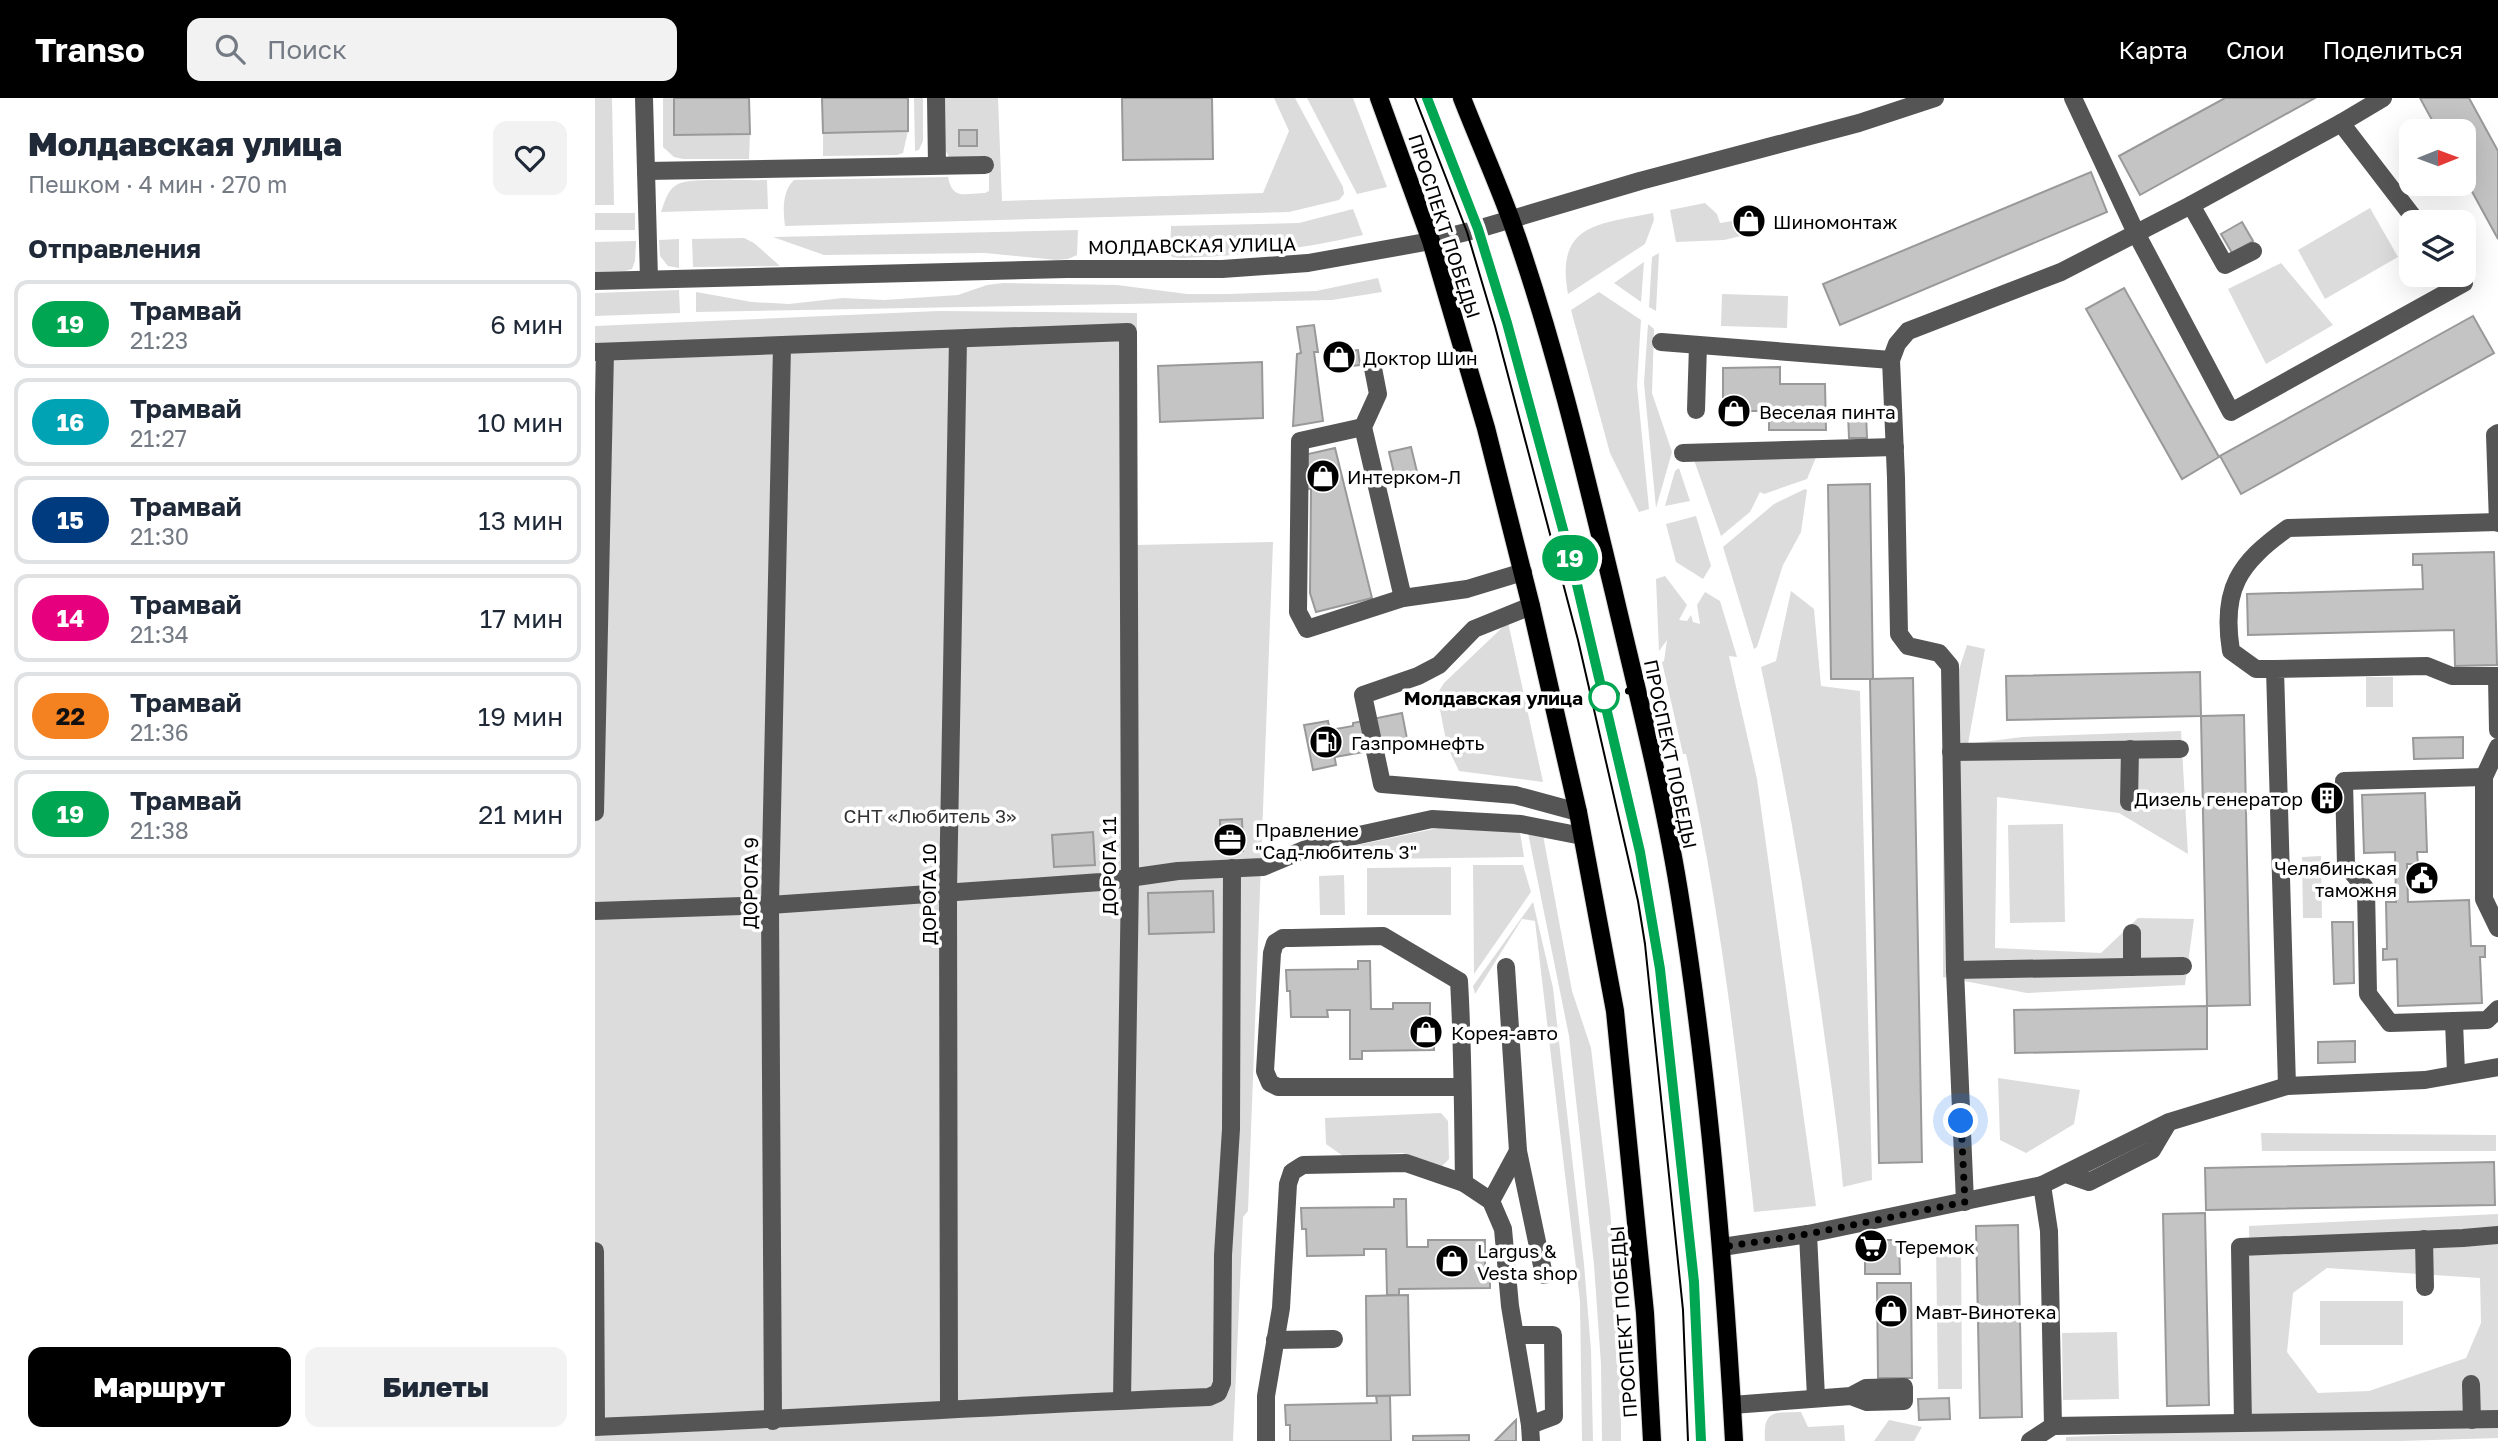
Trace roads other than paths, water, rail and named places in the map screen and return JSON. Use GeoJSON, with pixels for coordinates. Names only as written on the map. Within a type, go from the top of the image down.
{"type":"FeatureCollection","features":[{"type":"Feature","properties":{"kind":"main road","name":"ПРОСПЕКТ ПОБЕДЫ"},"geometry":{"type":"LineString","coordinates":[[1379,98],[1431,241],[1486,428],[1523,572],[1582,836],[1618,1038],[1645,1313],[1652,1441]]}},
{"type":"Feature","properties":{"kind":"main road","name":"ПРОСПЕКТ ПОБЕДЫ"},"geometry":{"type":"LineString","coordinates":[[1462,98],[1511,219],[1541,311],[1591,497],[1657,783],[1681,901],[1723,1247],[1734,1441]]}},
{"type":"Feature","properties":{"kind":"street"},"geometry":{"type":"LineString","coordinates":[[644,98],[649,279]]}},
{"type":"Feature","properties":{"kind":"street"},"geometry":{"type":"LineString","coordinates":[[936,98],[937,165]]}},
{"type":"Feature","properties":{"kind":"street","name":"МОЛДАВСКАЯ УЛИЦА"},"geometry":{"type":"LineString","coordinates":[[595,281],[1067,269],[1222,269],[1308,263],[1431,241],[1640,181],[1859,123],[1935,98]]}},
{"type":"Feature","properties":{"kind":"street"},"geometry":{"type":"LineString","coordinates":[[2073,98],[2136,233],[2231,412],[2457,287]]}},
{"type":"Feature","properties":{"kind":"street"},"geometry":{"type":"LineString","coordinates":[[1965,1202],[1955,970],[1950,666],[1939,653],[1908,646],[1899,634],[1891,360],[1897,344],[1908,331],[2061,272],[2191,205],[2383,98]]}},
{"type":"Feature","properties":{"kind":"street"},"geometry":{"type":"LineString","coordinates":[[2341,123],[2408,210]]}},
{"type":"Feature","properties":{"kind":"street"},"geometry":{"type":"LineString","coordinates":[[646,171],[985,165]]}},
{"type":"Feature","properties":{"kind":"street"},"geometry":{"type":"LineString","coordinates":[[2191,205],[2225,265],[2253,251]]}},
{"type":"Feature","properties":{"kind":"street","name":"ДОРОГА 11"},"geometry":{"type":"LineString","coordinates":[[958,339],[1128,332],[1130,878],[1122,1400]]}},
{"type":"Feature","properties":{"kind":"street"},"geometry":{"type":"LineString","coordinates":[[595,812],[600,352],[958,339]]}},
{"type":"Feature","properties":{"kind":"street","name":"ДОРОГА 10"},"geometry":{"type":"LineString","coordinates":[[949,1408],[948,892],[958,339]]}},
{"type":"Feature","properties":{"kind":"street"},"geometry":{"type":"LineString","coordinates":[[1661,342],[1891,360]]}},
{"type":"Feature","properties":{"kind":"street"},"geometry":{"type":"LineString","coordinates":[[1696,410],[1698,345]]}},
{"type":"Feature","properties":{"kind":"street","name":"ДОРОГА 9"},"geometry":{"type":"LineString","coordinates":[[773,1420],[770,905],[782,346]]}},
{"type":"Feature","properties":{"kind":"street"},"geometry":{"type":"LineString","coordinates":[[1371,363],[1378,394],[1363,427],[1403,598]]}},
{"type":"Feature","properties":{"kind":"street"},"geometry":{"type":"LineString","coordinates":[[1363,427],[1300,442],[1298,612],[1307,629],[1403,598],[1467,589],[1523,572]]}},
{"type":"Feature","properties":{"kind":"street"},"geometry":{"type":"LineString","coordinates":[[2498,433],[2495,435],[2498,523],[2288,528],[2269,542],[2244,568],[2229,597],[2228,629],[2231,651],[2256,669],[2427,666],[2452,676],[2497,677],[2498,730]]}},
{"type":"Feature","properties":{"kind":"street"},"geometry":{"type":"LineString","coordinates":[[1683,453],[1895,447]]}},
{"type":"Feature","properties":{"kind":"street"},"geometry":{"type":"LineString","coordinates":[[1531,606],[1474,629],[1440,665],[1418,676],[1363,695],[1382,784],[1515,796],[1577,812]]}},
{"type":"Feature","properties":{"kind":"street"},"geometry":{"type":"LineString","coordinates":[[2275,669],[2287,1086]]}},
{"type":"Feature","properties":{"kind":"street"},"geometry":{"type":"LineString","coordinates":[[2498,747],[2484,777],[2484,899],[2498,928]]}},
{"type":"Feature","properties":{"kind":"street"},"geometry":{"type":"LineString","coordinates":[[2129,802],[2130,749]]}},
{"type":"Feature","properties":{"kind":"street"},"geometry":{"type":"LineString","coordinates":[[1951,752],[2180,749]]}},
{"type":"Feature","properties":{"kind":"street"},"geometry":{"type":"LineString","coordinates":[[2484,777],[2344,781],[2346,865],[2366,889],[2368,994],[2390,1023],[2487,1020],[2498,1009]]}},
{"type":"Feature","properties":{"kind":"street"},"geometry":{"type":"LineString","coordinates":[[595,911],[770,905],[1101,882],[1178,871],[1263,867],[1318,845],[1432,819],[1521,824],[1582,836]]}},
{"type":"Feature","properties":{"kind":"street"},"geometry":{"type":"LineString","coordinates":[[595,1251],[596,1427],[1209,1397],[1218,1393],[1222,1383],[1223,1255],[1231,1129],[1232,868]]}},
{"type":"Feature","properties":{"kind":"street"},"geometry":{"type":"LineString","coordinates":[[2132,933],[2132,967]]}},
{"type":"Feature","properties":{"kind":"street"},"geometry":{"type":"LineString","coordinates":[[1462,1087],[1278,1087],[1270,1083],[1265,1071],[1272,953],[1275,943],[1292,937],[1383,936],[1459,981],[1462,1087],[1464,1183]]}},
{"type":"Feature","properties":{"kind":"street"},"geometry":{"type":"LineString","coordinates":[[1955,970],[2183,966]]}},
{"type":"Feature","properties":{"kind":"street"},"geometry":{"type":"LineString","coordinates":[[1506,967],[1518,1152],[1544,1275]]}},
{"type":"Feature","properties":{"kind":"street"},"geometry":{"type":"LineString","coordinates":[[2454,1021],[2456,1073]]}},
{"type":"Feature","properties":{"kind":"street"},"geometry":{"type":"LineString","coordinates":[[1723,1247],[1808,1234],[2042,1185],[2169,1122],[2287,1086],[2425,1080],[2498,1067]]}},
{"type":"Feature","properties":{"kind":"street"},"geometry":{"type":"LineString","coordinates":[[1492,1201],[1518,1152]]}},
{"type":"Feature","properties":{"kind":"street"},"geometry":{"type":"LineString","coordinates":[[1266,1441],[1266,1396],[1281,1308],[1288,1184],[1292,1172],[1303,1165],[1406,1163],[1464,1183],[1492,1201],[1503,1229],[1510,1306],[1531,1433],[1555,1416],[1553,1335],[1515,1335]]}},
{"type":"Feature","properties":{"kind":"street"},"geometry":{"type":"LineString","coordinates":[[2042,1185],[2049,1231],[2053,1426]]}},
{"type":"Feature","properties":{"kind":"street"},"geometry":{"type":"LineString","coordinates":[[1808,1234],[1816,1397]]}},
{"type":"Feature","properties":{"kind":"street"},"geometry":{"type":"LineString","coordinates":[[2243,1422],[2240,1247],[2498,1235]]}},
{"type":"Feature","properties":{"kind":"street"},"geometry":{"type":"LineString","coordinates":[[2424,1239],[2425,1287]]}},
{"type":"Feature","properties":{"kind":"street"},"geometry":{"type":"LineString","coordinates":[[1275,1340],[1334,1339]]}},
{"type":"Feature","properties":{"kind":"street"},"geometry":{"type":"LineString","coordinates":[[2470,1384],[2472,1420]]}},
{"type":"Feature","properties":{"kind":"street"},"geometry":{"type":"LineString","coordinates":[[1732,1405],[1851,1396]]}},
{"type":"Feature","properties":{"kind":"street"},"geometry":{"type":"LineString","coordinates":[[2030,1441],[2053,1426],[2498,1419]]}},
{"type":"Feature","properties":{"kind":"tram line"},"geometry":{"type":"LineString","coordinates":[[1415,98],[1467,232],[1495,326],[1578,640],[1638,901],[1645,944],[1683,1310],[1688,1441]]}},
{"type":"Feature","properties":{"kind":"tram line"},"geometry":{"type":"LineString","coordinates":[[1427,98],[1478,229],[1507,323],[1571,559],[1640,852],[1660,969],[1694,1282],[1701,1441]]}},
{"type":"Feature","properties":{"kind":"tram line","name":"19"},"geometry":{"type":"LineString","coordinates":[[1427,98],[1478,229],[1507,323],[1571,559],[1640,852],[1660,969],[1694,1282],[1701,1441]]}},
{"type":"Feature","properties":{"kind":"place","name":"Шиномонтаж"},"geometry":{"type":"Point","coordinates":[1749,221]}},
{"type":"Feature","properties":{"kind":"place","name":"Доктор Шин"},"geometry":{"type":"Point","coordinates":[1339,357]}},
{"type":"Feature","properties":{"kind":"place","name":"Веселая пинта"},"geometry":{"type":"Point","coordinates":[1734,411]}},
{"type":"Feature","properties":{"kind":"place","name":"Интерком-Л"},"geometry":{"type":"Point","coordinates":[1323,476]}},
{"type":"Feature","properties":{"kind":"place","name":"Молдавская улица"},"geometry":{"type":"Point","coordinates":[1604,697]}},
{"type":"Feature","properties":{"kind":"place","name":"Газпромнефть"},"geometry":{"type":"Point","coordinates":[1326,742]}},
{"type":"Feature","properties":{"kind":"place","name":"Дизель генератор"},"geometry":{"type":"Point","coordinates":[2327,798]}},
{"type":"Feature","properties":{"kind":"place","name":"Правление \"Сад-любитель 3\""},"geometry":{"type":"Point","coordinates":[1230,840]}},
{"type":"Feature","properties":{"kind":"place","name":"Челябинская таможня"},"geometry":{"type":"Point","coordinates":[2422,878]}},
{"type":"Feature","properties":{"kind":"place","name":"Корея-авто"},"geometry":{"type":"Point","coordinates":[1426,1032]}},
{"type":"Feature","properties":{"kind":"place","name":"Теремок"},"geometry":{"type":"Point","coordinates":[1871,1246]}},
{"type":"Feature","properties":{"kind":"place","name":"Largus & Vesta shop"},"geometry":{"type":"Point","coordinates":[1452,1261]}},
{"type":"Feature","properties":{"kind":"place","name":"Мавт-Винотека"},"geometry":{"type":"Point","coordinates":[1891,1311]}},
{"type":"Feature","properties":{"kind":"park label","name":"СНТ «Любитель 3»"},"geometry":{"type":"Point","coordinates":[930,815]}}]}
